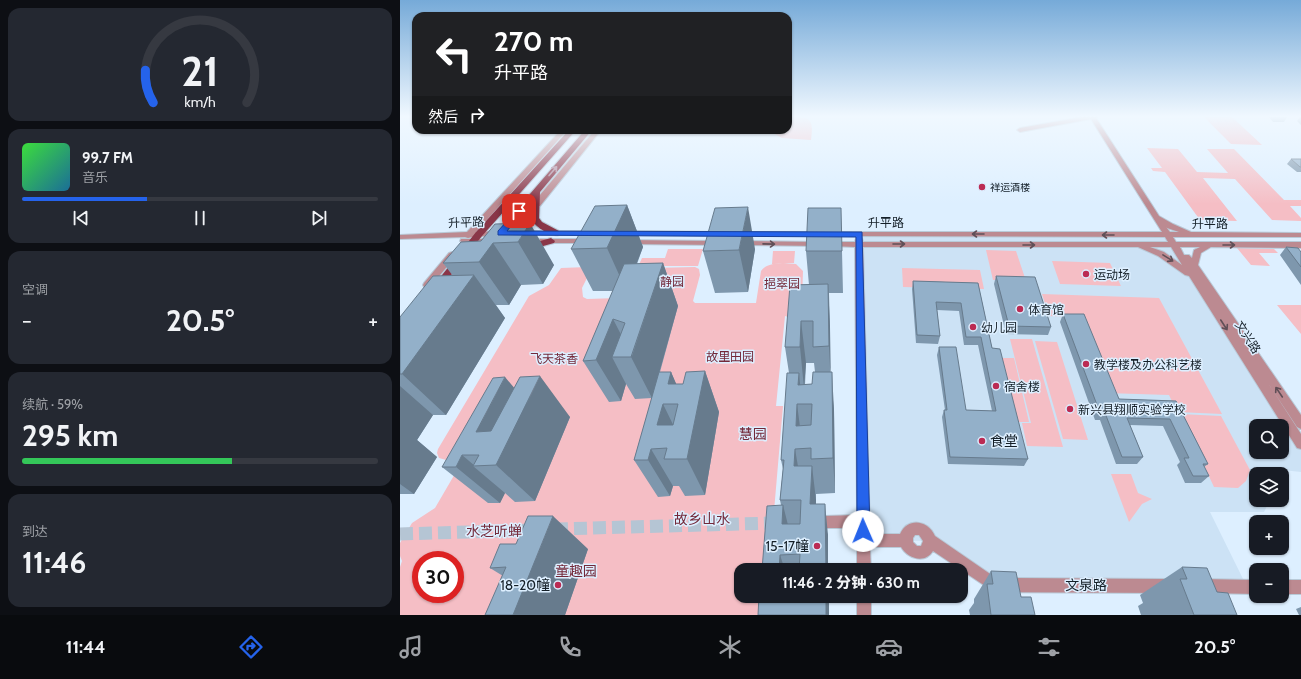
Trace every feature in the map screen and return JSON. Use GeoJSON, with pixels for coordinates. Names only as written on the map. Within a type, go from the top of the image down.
{"type":"FeatureCollection","features":[{"type":"Feature","properties":{"kind":"main road"},"geometry":{"type":"LineString","coordinates":[[433,293],[472,237],[518,191],[559,146]]}},
{"type":"Feature","properties":{"kind":"main road"},"geometry":{"type":"LineString","coordinates":[[486,250],[494,241],[503,237],[537,190],[575,146]]}},
{"type":"Feature","properties":{"kind":"main road"},"geometry":{"type":"LineString","coordinates":[[518,191],[523,194],[537,190]]}},
{"type":"Feature","properties":{"kind":"main road"},"geometry":{"type":"LineString","coordinates":[[537,190],[537,204],[534,218],[553,237]]}},
{"type":"Feature","properties":{"kind":"main road"},"geometry":{"type":"LineString","coordinates":[[517,239],[553,237]]}},
{"type":"Feature","properties":{"kind":"street"},"geometry":{"type":"LineString","coordinates":[[420,294],[472,237],[551,146]]}},
{"type":"Feature","properties":{"kind":"street"},"geometry":{"type":"LineString","coordinates":[[537,204],[585,146]]}},
{"type":"Feature","properties":{"kind":"street","name":"文兴路"},"geometry":{"type":"LineString","coordinates":[[1110,146],[1301,444]]}},
{"type":"Feature","properties":{"kind":"street"},"geometry":{"type":"LineString","coordinates":[[1130,235],[1148,231],[1153,227],[1153,213]]}},
{"type":"Feature","properties":{"kind":"street"},"geometry":{"type":"LineString","coordinates":[[1153,213],[1170,226],[1179,230],[1208,235]]}},
{"type":"Feature","properties":{"kind":"street","name":"升平路"},"geometry":{"type":"LineString","coordinates":[[400,237],[503,237],[517,239],[604,233]]}},
{"type":"Feature","properties":{"kind":"street","name":"升平路"},"geometry":{"type":"LineString","coordinates":[[738,243],[859,239],[1130,235],[1301,235]]}},
{"type":"Feature","properties":{"kind":"street","name":"升平路"},"geometry":{"type":"LineString","coordinates":[[472,237],[494,241]]}},
{"type":"Feature","properties":{"kind":"street","name":"升平路"},"geometry":{"type":"LineString","coordinates":[[553,237],[598,241]]}},
{"type":"Feature","properties":{"kind":"street","name":"升平路"},"geometry":{"type":"LineString","coordinates":[[722,243],[620,238],[859,239],[1133,245],[1301,245]]}},
{"type":"Feature","properties":{"kind":"street"},"geometry":{"type":"LineString","coordinates":[[859,239],[864,563]]}},
{"type":"Feature","properties":{"kind":"street"},"geometry":{"type":"LineString","coordinates":[[1133,245],[1161,254],[1173,261],[1197,282]]}},
{"type":"Feature","properties":{"kind":"street","name":"文兴路"},"geometry":{"type":"LineString","coordinates":[[1173,245],[1194,265],[1301,424]]}},
{"type":"Feature","properties":{"kind":"street"},"geometry":{"type":"LineString","coordinates":[[1194,265],[1197,252],[1204,247],[1212,245]]}},
{"type":"Feature","properties":{"kind":"street"},"geometry":{"type":"LineString","coordinates":[[824,522],[863,521]]}},
{"type":"Feature","properties":{"kind":"street","name":"文泉路"},"geometry":{"type":"LineString","coordinates":[[864,540],[906,541],[908,532],[917,528],[925,532],[930,541],[994,585],[1176,586]]}},
{"type":"Feature","properties":{"kind":"street"},"geometry":{"type":"LineString","coordinates":[[1191,586],[1249,587]]}},
{"type":"Feature","properties":{"kind":"street"},"geometry":{"type":"LineString","coordinates":[[1289,587],[1301,587]]}},
{"type":"Feature","properties":{"kind":"street"},"geometry":{"type":"LineString","coordinates":[[864,603],[864,615]]}},
{"type":"Feature","properties":{"kind":"shaded area","name":"新兴县翔顺实验学校"},"geometry":{"type":"Polygon","coordinates":[[[859,234],[1167,235],[1285,419],[1249,419],[1249,459],[1289,459],[1289,425],[1301,444],[1301,472],[1289,471],[1289,467],[1249,467],[1249,507],[1266,507],[1264,512],[1210,512],[1247,587],[994,585],[968,567],[968,563],[962,563],[930,541],[863,540],[859,234]]]}},
{"type":"Feature","properties":{"kind":"green space"},"geometry":{"type":"Polygon","coordinates":[[[1147,148],[1178,149],[1197,172],[1228,173],[1207,149],[1234,149],[1284,200],[1301,200],[1301,206],[1290,206],[1301,218],[1301,221],[1272,220],[1235,179],[1203,178],[1237,221],[1200,220],[1165,172],[1153,171],[1151,168],[1162,168],[1147,148]]]}},
{"type":"Feature","properties":{"kind":"green space"},"geometry":{"type":"Polygon","coordinates":[[[1237,248],[1274,249],[1278,253],[1259,253],[1270,266],[1251,265],[1237,248]]]}},
{"type":"Feature","properties":{"kind":"green space"},"geometry":{"type":"Polygon","coordinates":[[[668,249],[703,249],[698,266],[652,266],[637,269],[642,258],[665,258],[668,249]]]}},
{"type":"Feature","properties":{"kind":"green space"},"geometry":{"type":"Polygon","coordinates":[[[986,250],[1016,251],[1026,281],[993,280],[986,250]]]}},
{"type":"Feature","properties":{"kind":"green space"},"geometry":{"type":"Polygon","coordinates":[[[773,251],[795,251],[794,263],[772,264],[773,251]]]}},
{"type":"Feature","properties":{"kind":"green space","name":"运动场"},"geometry":{"type":"Polygon","coordinates":[[[1052,261],[1110,263],[1121,286],[1060,284],[1052,261]]]}},
{"type":"Feature","properties":{"kind":"green space"},"geometry":{"type":"Polygon","coordinates":[[[772,264],[796,264],[803,271],[802,301],[788,317],[785,316],[776,406],[783,406],[770,563],[734,563],[734,603],[766,603],[765,615],[400,615],[400,567],[402,561],[400,556],[400,543],[412,523],[435,508],[456,472],[450,461],[439,458],[437,453],[438,449],[529,296],[549,285],[561,268],[588,267],[590,272],[582,288],[583,297],[587,299],[618,298],[654,268],[695,267],[699,269],[700,275],[693,301],[695,303],[756,303],[761,271],[772,264]]]}},
{"type":"Feature","properties":{"kind":"green space"},"geometry":{"type":"Polygon","coordinates":[[[902,268],[980,270],[984,289],[903,287],[902,268]]]}},
{"type":"Feature","properties":{"kind":"green space"},"geometry":{"type":"Polygon","coordinates":[[[1042,294],[1159,298],[1222,414],[1177,412],[1169,395],[1106,393],[1079,317],[1049,316],[1042,294]]]}},
{"type":"Feature","properties":{"kind":"green space"},"geometry":{"type":"Polygon","coordinates":[[[1277,305],[1301,305],[1301,334],[1277,305]]]}},
{"type":"Feature","properties":{"kind":"green space"},"geometry":{"type":"Polygon","coordinates":[[[1010,339],[1032,339],[1063,447],[1027,446],[1022,423],[1031,423],[1010,339]]]}},
{"type":"Feature","properties":{"kind":"green space"},"geometry":{"type":"Polygon","coordinates":[[[1035,341],[1057,342],[1088,440],[1063,439],[1035,341]]]}},
{"type":"Feature","properties":{"kind":"green space"},"geometry":{"type":"Polygon","coordinates":[[[1002,358],[1014,358],[1029,422],[1016,422],[1002,358]]]}},
{"type":"Feature","properties":{"kind":"green space"},"geometry":{"type":"Polygon","coordinates":[[[1180,414],[1221,416],[1249,468],[1246,481],[1238,488],[1214,487],[1180,414]]]}},
{"type":"Feature","properties":{"kind":"green space"},"geometry":{"type":"Polygon","coordinates":[[[1111,474],[1131,474],[1138,493],[1152,499],[1142,504],[1129,522],[1111,474]]]}},
{"type":"Feature","properties":{"kind":"building"},"geometry":{"type":"Polygon","coordinates":[[[1291,159],[1301,159],[1301,167],[1300,167],[1291,159]]]}},
{"type":"Feature","properties":{"kind":"building"},"geometry":{"type":"Polygon","coordinates":[[[627,205],[607,248],[571,249],[595,206],[627,205]]]}},
{"type":"Feature","properties":{"kind":"building"},"geometry":{"type":"Polygon","coordinates":[[[748,207],[739,250],[703,251],[715,208],[748,207]]]}},
{"type":"Feature","properties":{"kind":"building"},"geometry":{"type":"Polygon","coordinates":[[[808,208],[841,208],[842,251],[806,251],[808,208]]]}},
{"type":"Feature","properties":{"kind":"building"},"geometry":{"type":"Polygon","coordinates":[[[530,223],[518,242],[493,243],[479,262],[443,263],[461,242],[481,241],[495,224],[530,223]]]}},
{"type":"Feature","properties":{"kind":"building"},"geometry":{"type":"Polygon","coordinates":[[[1286,247],[1298,248],[1301,252],[1301,267],[1286,247]]]}},
{"type":"Feature","properties":{"kind":"building"},"geometry":{"type":"Polygon","coordinates":[[[663,263],[631,357],[612,357],[625,323],[613,319],[596,360],[583,361],[624,264],[663,263]]]}},
{"type":"Feature","properties":{"kind":"building"},"geometry":{"type":"Polygon","coordinates":[[[474,275],[402,374],[400,374],[400,317],[433,276],[474,275]]]}},
{"type":"Feature","properties":{"kind":"building","name":"体育馆"},"geometry":{"type":"Polygon","coordinates":[[[996,276],[1035,277],[1051,327],[1009,326],[996,276]]]}},
{"type":"Feature","properties":{"kind":"building"},"geometry":{"type":"Polygon","coordinates":[[[913,281],[978,283],[992,348],[1000,349],[1028,459],[950,457],[944,410],[947,410],[939,347],[956,347],[966,410],[996,411],[981,337],[966,337],[961,303],[936,302],[940,336],[917,335],[913,281]]]}},
{"type":"Feature","properties":{"kind":"building"},"geometry":{"type":"Polygon","coordinates":[[[828,284],[829,346],[813,347],[813,321],[801,321],[800,347],[785,347],[790,285],[828,284]]]}},
{"type":"Feature","properties":{"kind":"building"},"geometry":{"type":"Polygon","coordinates":[[[1063,314],[1084,314],[1119,399],[1176,401],[1208,464],[1203,464],[1209,476],[1193,476],[1184,458],[1189,458],[1170,419],[1127,418],[1143,457],[1122,457],[1105,413],[1100,413],[1063,314]]]}},
{"type":"Feature","properties":{"kind":"building"},"geometry":{"type":"Polygon","coordinates":[[[705,371],[687,459],[664,459],[667,448],[651,449],[648,460],[634,460],[659,372],[671,372],[668,384],[683,384],[686,372],[705,371]],[[663,404],[657,425],[673,425],[678,404],[663,404]]]}},
{"type":"Feature","properties":{"kind":"building"},"geometry":{"type":"Polygon","coordinates":[[[813,372],[832,372],[833,458],[811,459],[811,448],[795,449],[794,466],[812,466],[810,504],[825,504],[826,563],[799,563],[800,554],[780,555],[779,563],[763,563],[767,506],[783,505],[782,524],[800,524],[801,500],[780,500],[784,460],[781,460],[787,373],[799,373],[798,385],[812,384],[813,372]],[[797,404],[796,426],[811,425],[812,404],[797,404]]]}},
{"type":"Feature","properties":{"kind":"building"},"geometry":{"type":"Polygon","coordinates":[[[540,376],[496,465],[473,466],[479,455],[462,455],[456,467],[442,467],[493,378],[505,377],[476,432],[491,431],[520,377],[540,376]]]}},
{"type":"Feature","properties":{"kind":"building"},"geometry":{"type":"Polygon","coordinates":[[[528,516],[553,516],[513,615],[485,615],[506,567],[490,568],[500,544],[516,544],[528,516]]]}},
{"type":"Feature","properties":{"kind":"building"},"geometry":{"type":"Polygon","coordinates":[[[1182,567],[1207,568],[1217,592],[1228,593],[1237,615],[1194,615],[1180,579],[1187,579],[1182,567]]]}},
{"type":"Feature","properties":{"kind":"building"},"geometry":{"type":"Polygon","coordinates":[[[991,571],[1016,572],[1021,597],[1031,597],[1035,615],[991,615],[987,584],[993,584],[991,571]]]}},
{"type":"Feature","properties":{"kind":"building"},"geometry":{"type":"Polygon","coordinates":[[[759,603],[826,603],[826,615],[758,615],[759,603]]]}},
{"type":"Feature","properties":{"kind":"tunnel"},"geometry":{"type":"LineString","coordinates":[[555,529],[777,523]]}},
{"type":"Feature","properties":{"kind":"tunnel"},"geometry":{"type":"LineString","coordinates":[[400,534],[535,530]]}},
{"type":"Feature","properties":{"kind":"place","name":"祥运酒楼"},"geometry":{"type":"Point","coordinates":[982,187]}},
{"type":"Feature","properties":{"kind":"place","name":"运动场"},"geometry":{"type":"Point","coordinates":[1086,274]}},
{"type":"Feature","properties":{"kind":"place","name":"体育馆"},"geometry":{"type":"Point","coordinates":[1020,309]}},
{"type":"Feature","properties":{"kind":"place","name":"幼儿园"},"geometry":{"type":"Point","coordinates":[973,327]}},
{"type":"Feature","properties":{"kind":"place","name":"教学楼及办公科艺楼"},"geometry":{"type":"Point","coordinates":[1086,364]}},
{"type":"Feature","properties":{"kind":"place","name":"宿舍楼"},"geometry":{"type":"Point","coordinates":[996,386]}},
{"type":"Feature","properties":{"kind":"place","name":"新兴县翔顺实验学校"},"geometry":{"type":"Point","coordinates":[1070,409]}},
{"type":"Feature","properties":{"kind":"place","name":"食堂"},"geometry":{"type":"Point","coordinates":[982,441]}},
{"type":"Feature","properties":{"kind":"place","name":"15-17幢"},"geometry":{"type":"Point","coordinates":[817,546]}},
{"type":"Feature","properties":{"kind":"place","name":"18-20幢"},"geometry":{"type":"Point","coordinates":[558,585]}},
{"type":"Feature","properties":{"kind":"route"},"geometry":{"type":"LineString","coordinates":[[519,211],[501,233],[859,234],[863,531]]}},
{"type":"Feature","properties":{"kind":"park label","name":"静园"},"geometry":{"type":"Point","coordinates":[672,281]}},
{"type":"Feature","properties":{"kind":"park label","name":"挹翠园"},"geometry":{"type":"Point","coordinates":[782,283]}},
{"type":"Feature","properties":{"kind":"park label","name":"故里田园"},"geometry":{"type":"Point","coordinates":[730,356]}},
{"type":"Feature","properties":{"kind":"park label","name":"飞天茶香"},"geometry":{"type":"Point","coordinates":[554,358]}},
{"type":"Feature","properties":{"kind":"park label","name":"慧园"},"geometry":{"type":"Point","coordinates":[753,434]}},
{"type":"Feature","properties":{"kind":"park label","name":"故乡山水"},"geometry":{"type":"Point","coordinates":[702,519]}},
{"type":"Feature","properties":{"kind":"park label","name":"水芝听蝉"},"geometry":{"type":"Point","coordinates":[494,531]}},
{"type":"Feature","properties":{"kind":"park label","name":"童趣园"},"geometry":{"type":"Point","coordinates":[576,571]}}]}
